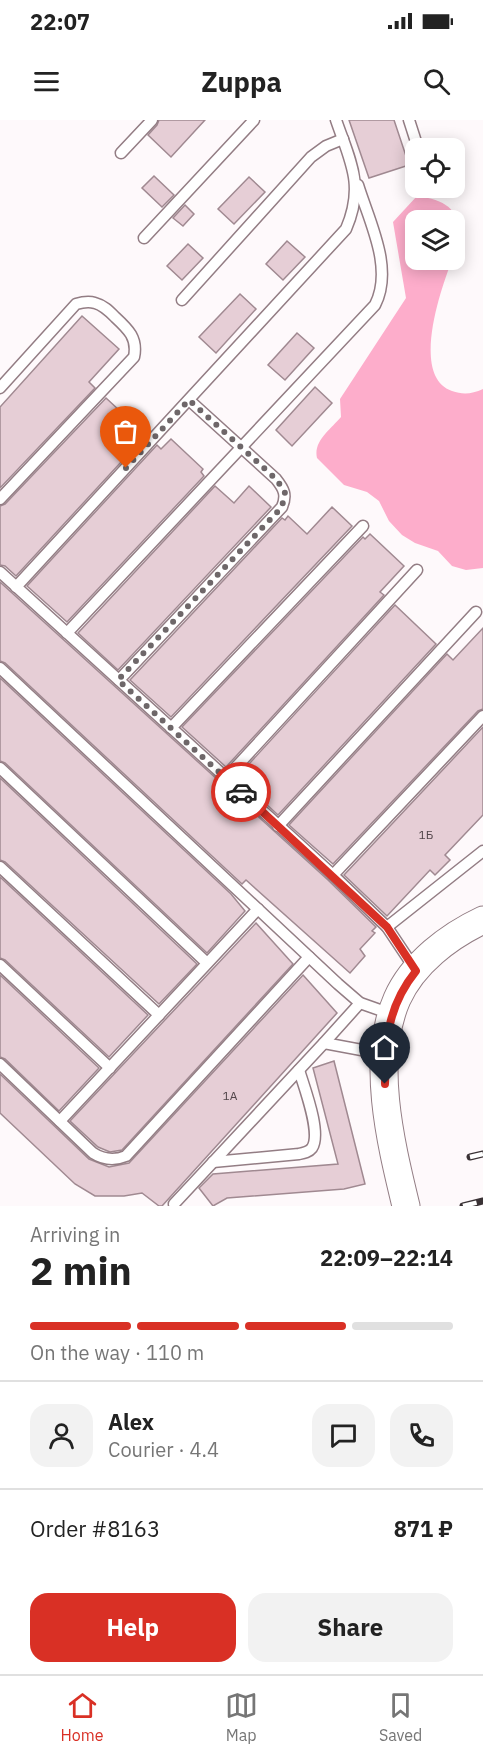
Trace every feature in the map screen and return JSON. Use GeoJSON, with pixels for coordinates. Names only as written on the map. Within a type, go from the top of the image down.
{"type":"FeatureCollection","features":[{"type":"Feature","properties":{"kind":"street"},"geometry":{"type":"LineString","coordinates":[[406,1206],[396,1168],[388,1121],[385,1084],[386,1054],[392,1014],[398,998],[416,971],[447,941],[483,920]]}},
{"type":"Feature","properties":{"kind":"lane"},"geometry":{"type":"LineString","coordinates":[[121,153],[152,120]]}},
{"type":"Feature","properties":{"kind":"lane"},"geometry":{"type":"LineString","coordinates":[[144,238],[254,120]]}},
{"type":"Feature","properties":{"kind":"lane"},"geometry":{"type":"LineString","coordinates":[[67,633],[375,305],[381,294],[380,258],[336,120]]}},
{"type":"Feature","properties":{"kind":"lane"},"geometry":{"type":"LineString","coordinates":[[409,120],[415,138]]}},
{"type":"Feature","properties":{"kind":"lane"},"geometry":{"type":"LineString","coordinates":[[182,300],[311,157],[326,146],[343,140]]}},
{"type":"Feature","properties":{"kind":"lane"},"geometry":{"type":"LineString","coordinates":[[16,587],[346,229],[353,209],[356,181]]}},
{"type":"Feature","properties":{"kind":"lane"},"geometry":{"type":"LineString","coordinates":[[0,388],[76,304],[86,301],[104,307],[130,330],[134,339],[136,348],[134,357],[0,499]]}},
{"type":"Feature","properties":{"kind":"lane"},"geometry":{"type":"LineString","coordinates":[[118,680],[282,507],[285,492],[282,485],[189,400]]}},
{"type":"Feature","properties":{"kind":"lane"},"geometry":{"type":"LineString","coordinates":[[171,728],[363,526]]}},
{"type":"Feature","properties":{"kind":"lane"},"geometry":{"type":"LineString","coordinates":[[226,778],[417,570]]}},
{"type":"Feature","properties":{"kind":"lane"},"geometry":{"type":"LineString","coordinates":[[0,572],[333,875],[387,927],[416,971]]}},
{"type":"Feature","properties":{"kind":"lane"},"geometry":{"type":"LineString","coordinates":[[278,826],[476,612]]}},
{"type":"Feature","properties":{"kind":"lane"},"geometry":{"type":"LineString","coordinates":[[0,668],[360,1003],[392,1014]]}},
{"type":"Feature","properties":{"kind":"lane"},"geometry":{"type":"LineString","coordinates":[[333,875],[483,716]]}},
{"type":"Feature","properties":{"kind":"lane"},"geometry":{"type":"LineString","coordinates":[[0,768],[207,963]]}},
{"type":"Feature","properties":{"kind":"lane"},"geometry":{"type":"LineString","coordinates":[[387,927],[483,851]]}},
{"type":"Feature","properties":{"kind":"lane"},"geometry":{"type":"LineString","coordinates":[[0,867],[159,1015]]}},
{"type":"Feature","properties":{"kind":"lane"},"geometry":{"type":"LineString","coordinates":[[60,1121],[258,909]]}},
{"type":"Feature","properties":{"kind":"lane"},"geometry":{"type":"LineString","coordinates":[[0,1064],[101,1158],[119,1159],[126,1156],[309,957]]}},
{"type":"Feature","properties":{"kind":"lane"},"geometry":{"type":"LineString","coordinates":[[0,965],[110,1068]]}},
{"type":"Feature","properties":{"kind":"lane"},"geometry":{"type":"LineString","coordinates":[[174,1204],[360,1003]]}},
{"type":"Feature","properties":{"kind":"lane"},"geometry":{"type":"LineString","coordinates":[[324,1043],[386,1054]]}},
{"type":"Feature","properties":{"kind":"lane"},"geometry":{"type":"LineString","coordinates":[[213,1162],[299,1154],[312,1148],[316,1131],[299,1070]]}},
{"type":"Feature","properties":{"kind":"shaded area"},"geometry":{"type":"Polygon","coordinates":[[[415,198],[430,198],[448,206],[451,210],[405,210],[405,270],[448,270],[432,331],[433,368],[439,382],[452,391],[471,393],[483,389],[483,568],[466,570],[452,566],[438,551],[415,543],[402,535],[389,521],[379,501],[367,492],[344,485],[317,458],[316,452],[320,441],[341,417],[340,399],[406,298],[393,222],[415,198]]]}},
{"type":"Feature","properties":{"kind":"building"},"geometry":{"type":"Polygon","coordinates":[[[159,120],[205,120],[171,157],[148,135],[159,120]]]}},
{"type":"Feature","properties":{"kind":"building"},"geometry":{"type":"Polygon","coordinates":[[[349,120],[394,120],[405,153],[405,166],[369,178],[349,120]]]}},
{"type":"Feature","properties":{"kind":"building"},"geometry":{"type":"Polygon","coordinates":[[[154,176],[174,195],[162,207],[142,188],[154,176]]]}},
{"type":"Feature","properties":{"kind":"building"},"geometry":{"type":"Polygon","coordinates":[[[249,177],[265,192],[234,224],[218,209],[249,177]]]}},
{"type":"Feature","properties":{"kind":"building"},"geometry":{"type":"Polygon","coordinates":[[[185,205],[194,214],[183,226],[173,218],[185,205]]]}},
{"type":"Feature","properties":{"kind":"building"},"geometry":{"type":"Polygon","coordinates":[[[287,241],[305,257],[283,280],[266,264],[287,241]]]}},
{"type":"Feature","properties":{"kind":"building"},"geometry":{"type":"Polygon","coordinates":[[[188,244],[203,258],[182,280],[167,266],[188,244]]]}},
{"type":"Feature","properties":{"kind":"building"},"geometry":{"type":"Polygon","coordinates":[[[240,294],[256,309],[216,353],[199,337],[240,294]]]}},
{"type":"Feature","properties":{"kind":"building"},"geometry":{"type":"Polygon","coordinates":[[[82,316],[119,349],[89,382],[95,388],[0,488],[0,407],[82,316]]]}},
{"type":"Feature","properties":{"kind":"building"},"geometry":{"type":"Polygon","coordinates":[[[297,333],[314,348],[285,380],[268,365],[297,333]]]}},
{"type":"Feature","properties":{"kind":"building"},"geometry":{"type":"Polygon","coordinates":[[[315,387],[332,403],[292,446],[276,430],[315,387]]]}},
{"type":"Feature","properties":{"kind":"building"},"geometry":{"type":"Polygon","coordinates":[[[106,398],[146,435],[16,576],[5,566],[0,565],[0,506],[5,504],[106,398]]]}},
{"type":"Feature","properties":{"kind":"building"},"geometry":{"type":"Polygon","coordinates":[[[171,439],[203,469],[201,472],[204,476],[67,622],[27,586],[157,445],[161,449],[171,439]]]}},
{"type":"Feature","properties":{"kind":"building"},"geometry":{"type":"Polygon","coordinates":[[[215,486],[234,503],[249,486],[271,507],[118,670],[78,633],[215,486]]]}},
{"type":"Feature","properties":{"kind":"building"},"geometry":{"type":"Polygon","coordinates":[[[332,507],[352,526],[171,717],[130,680],[282,518],[285,520],[288,516],[307,534],[332,507]]]}},
{"type":"Feature","properties":{"kind":"building"},"geometry":{"type":"Polygon","coordinates":[[[370,534],[404,566],[380,592],[384,595],[226,767],[182,727],[363,537],[365,539],[370,534]]]}},
{"type":"Feature","properties":{"kind":"building"},"geometry":{"type":"Polygon","coordinates":[[[0,582],[328,880],[376,927],[372,931],[375,933],[360,949],[365,956],[350,973],[246,880],[242,884],[5,663],[0,661],[0,582]]]}},
{"type":"Feature","properties":{"kind":"building"},"geometry":{"type":"Polygon","coordinates":[[[395,605],[436,644],[278,815],[237,777],[395,605]]]}},
{"type":"Feature","properties":{"kind":"building"},"geometry":{"type":"Polygon","coordinates":[[[483,628],[483,709],[478,711],[333,864],[289,825],[447,654],[453,660],[483,628]]]}},
{"type":"Feature","properties":{"kind":"building"},"geometry":{"type":"Polygon","coordinates":[[[0,678],[231,894],[245,911],[207,953],[5,763],[0,761],[0,678]]]}},
{"type":"Feature","properties":{"kind":"building"},"geometry":{"type":"Polygon","coordinates":[[[483,727],[483,815],[445,855],[450,860],[435,875],[430,870],[387,916],[344,875],[483,727]]]}},
{"type":"Feature","properties":{"kind":"building"},"geometry":{"type":"Polygon","coordinates":[[[0,778],[197,964],[159,1004],[5,862],[0,860],[0,778]]]}},
{"type":"Feature","properties":{"kind":"building"},"geometry":{"type":"Polygon","coordinates":[[[0,877],[148,1015],[109,1057],[5,960],[0,958],[0,877]]]}},
{"type":"Feature","properties":{"kind":"building"},"geometry":{"type":"Polygon","coordinates":[[[256,923],[293,964],[122,1150],[110,1152],[98,1147],[70,1121],[256,923]]]}},
{"type":"Feature","properties":{"kind":"building"},"geometry":{"type":"Polygon","coordinates":[[[0,975],[99,1068],[59,1111],[5,1059],[0,1057],[0,975]]]}},
{"type":"Feature","properties":{"kind":"building"},"geometry":{"type":"Polygon","coordinates":[[[303,975],[337,1013],[162,1206],[142,1193],[124,1196],[95,1196],[75,1184],[0,1113],[0,1074],[89,1159],[109,1167],[129,1163],[303,975]]]}},
{"type":"Feature","properties":{"kind":"building"},"geometry":{"type":"Polygon","coordinates":[[[334,1061],[365,1184],[344,1189],[227,1198],[213,1206],[199,1188],[213,1174],[338,1164],[313,1068],[334,1061]]]}},
{"type":"Feature","properties":{"kind":"railway"},"geometry":{"type":"LineString","coordinates":[[470,1157],[483,1154]]}},
{"type":"Feature","properties":{"kind":"railway"},"geometry":{"type":"LineString","coordinates":[[463,1206],[483,1201]]}},
{"type":"Feature","properties":{"kind":"way so far"},"geometry":{"type":"LineString","coordinates":[[126,468],[189,400],[276,479],[285,492],[282,507],[118,680],[241,792]]}},
{"type":"Feature","properties":{"kind":"route"},"geometry":{"type":"LineString","coordinates":[[241,792],[387,927],[416,971],[398,998],[392,1014],[388,1033],[385,1084]]}}]}
